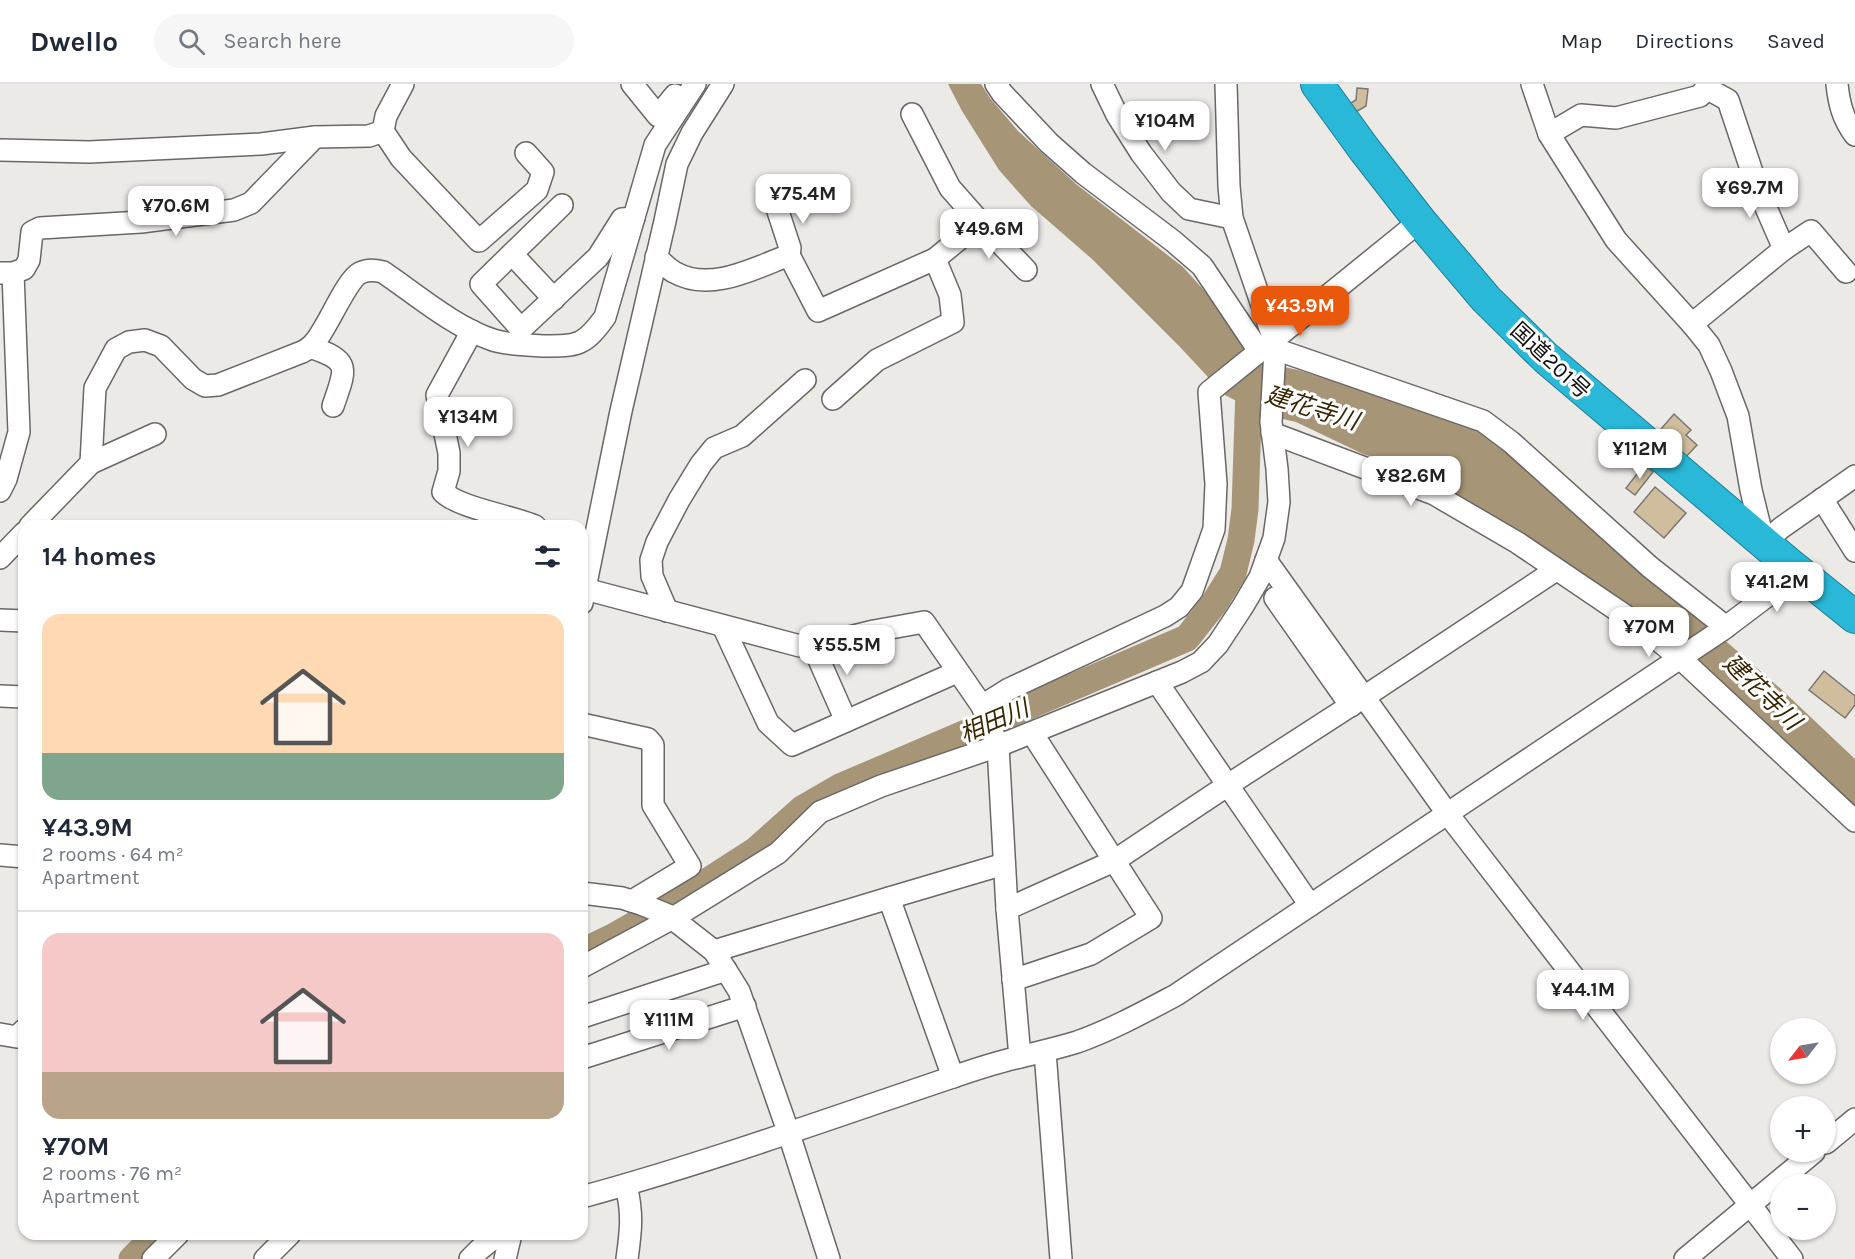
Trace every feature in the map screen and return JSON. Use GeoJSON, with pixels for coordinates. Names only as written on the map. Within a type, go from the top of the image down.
{"type":"FeatureCollection","features":[{"type":"Feature","properties":{"kind":"highway","name":"国道201号"},"geometry":{"type":"LineString","coordinates":[[1317,84],[1420,221],[1486,299],[1546,358],[1855,617]]}},
{"type":"Feature","properties":{"kind":"street"},"geometry":{"type":"LineString","coordinates":[[403,84],[386,116],[383,131],[401,158],[479,241],[537,190],[543,172],[526,153]]}},
{"type":"Feature","properties":{"kind":"street"},"geometry":{"type":"LineString","coordinates":[[632,84],[658,116],[684,84]]}},
{"type":"Feature","properties":{"kind":"street"},"geometry":{"type":"LineString","coordinates":[[91,463],[95,387],[117,350],[129,342],[145,340],[161,346],[193,379],[205,386],[218,385],[303,352],[321,333],[358,273],[369,270],[383,272],[462,326],[493,340],[519,345],[566,346],[581,343],[595,331],[605,316],[655,145],[695,84]]}},
{"type":"Feature","properties":{"kind":"street"},"geometry":{"type":"LineString","coordinates":[[588,542],[621,411],[677,164],[692,133],[723,84]]}},
{"type":"Feature","properties":{"kind":"street"},"geometry":{"type":"LineString","coordinates":[[996,84],[1049,143],[1075,166],[1202,266],[1268,350],[1484,421],[1511,442],[1650,567],[1724,628]]}},
{"type":"Feature","properties":{"kind":"street"},"geometry":{"type":"LineString","coordinates":[[1102,84],[1117,115],[1141,153],[1171,192],[1189,209],[1232,218]]}},
{"type":"Feature","properties":{"kind":"street"},"geometry":{"type":"LineString","coordinates":[[588,964],[778,853],[820,812],[881,786],[1032,733],[1182,672],[1201,662],[1218,644],[1243,606],[1263,568],[1274,538],[1279,502],[1271,428],[1268,350],[1232,218],[1226,84]]}},
{"type":"Feature","properties":{"kind":"street"},"geometry":{"type":"LineString","coordinates":[[1532,84],[1549,134],[1616,240],[1709,345],[1738,416],[1751,490],[1764,543],[1855,476]]}},
{"type":"Feature","properties":{"kind":"street"},"geometry":{"type":"LineString","coordinates":[[1837,84],[1839,101],[1846,123],[1855,135]]}},
{"type":"Feature","properties":{"kind":"street"},"geometry":{"type":"LineString","coordinates":[[1549,134],[1581,115],[1616,118],[1700,96],[1706,86],[1728,100],[1757,187],[1784,249]]}},
{"type":"Feature","properties":{"kind":"street"},"geometry":{"type":"LineString","coordinates":[[912,114],[950,188],[1026,270]]}},
{"type":"Feature","properties":{"kind":"street"},"geometry":{"type":"LineString","coordinates":[[0,150],[112,151],[261,144],[315,137],[369,136],[383,131]]}},
{"type":"Feature","properties":{"kind":"street"},"geometry":{"type":"LineString","coordinates":[[0,491],[6,479],[19,432],[6,273],[24,269],[29,260],[32,232],[40,228],[141,222],[234,210],[252,203],[315,137]]}},
{"type":"Feature","properties":{"kind":"street"},"geometry":{"type":"LineString","coordinates":[[774,199],[790,248],[789,255],[818,310],[935,259],[980,222]]}},
{"type":"Feature","properties":{"kind":"street"},"geometry":{"type":"LineString","coordinates":[[562,205],[481,284],[521,329],[598,257],[622,219],[634,218]]}},
{"type":"Feature","properties":{"kind":"street"},"geometry":{"type":"LineString","coordinates":[[981,706],[1009,689],[1165,616],[1179,607],[1192,591],[1214,529],[1216,484],[1209,392],[1268,350],[1420,221]]}},
{"type":"Feature","properties":{"kind":"street"},"geometry":{"type":"LineString","coordinates":[[1692,324],[1784,249],[1811,231],[1846,272]]}},
{"type":"Feature","properties":{"kind":"street"},"geometry":{"type":"LineString","coordinates":[[512,254],[554,299]]}},
{"type":"Feature","properties":{"kind":"street"},"geometry":{"type":"LineString","coordinates":[[656,257],[674,272],[691,279],[704,280],[732,276],[789,255]]}},
{"type":"Feature","properties":{"kind":"street"},"geometry":{"type":"LineString","coordinates":[[833,399],[877,360],[953,322],[950,295],[935,259]]}},
{"type":"Feature","properties":{"kind":"street"},"geometry":{"type":"LineString","coordinates":[[472,331],[437,395],[449,453],[449,471],[443,485],[443,492],[447,496],[475,507],[516,520]]}},
{"type":"Feature","properties":{"kind":"street"},"geometry":{"type":"LineString","coordinates":[[310,346],[331,354],[343,367],[343,375],[333,406]]}},
{"type":"Feature","properties":{"kind":"street"},"geometry":{"type":"LineString","coordinates":[[667,611],[652,576],[651,560],[657,542],[679,500],[701,464],[714,448],[742,436],[806,380]]}},
{"type":"Feature","properties":{"kind":"street"},"geometry":{"type":"LineString","coordinates":[[1271,428],[1434,495],[1518,543],[1642,627],[1682,657],[1855,821]]}},
{"type":"Feature","properties":{"kind":"street"},"geometry":{"type":"LineString","coordinates":[[36,520],[91,463],[155,434]]}},
{"type":"Feature","properties":{"kind":"street"},"geometry":{"type":"LineString","coordinates":[[1822,500],[1855,551]]}},
{"type":"Feature","properties":{"kind":"street"},"geometry":{"type":"LineString","coordinates":[[0,558],[18,539]]}},
{"type":"Feature","properties":{"kind":"street"},"geometry":{"type":"LineString","coordinates":[[588,1195],[789,1134],[953,1077],[1079,1042],[1145,1012],[1176,995],[1724,628],[1771,593],[1789,564]]}},
{"type":"Feature","properties":{"kind":"street"},"geometry":{"type":"LineString","coordinates":[[1263,568],[1358,701],[1792,1259]]}},
{"type":"Feature","properties":{"kind":"street"},"geometry":{"type":"LineString","coordinates":[[1007,909],[1114,861],[1556,570]]}},
{"type":"Feature","properties":{"kind":"street"},"geometry":{"type":"LineString","coordinates":[[588,598],[667,611],[800,646],[813,646],[924,622],[981,706],[998,746],[1007,909],[1020,1057]]}},
{"type":"Feature","properties":{"kind":"street"},"geometry":{"type":"LineString","coordinates":[[0,620],[18,621]]}},
{"type":"Feature","properties":{"kind":"street"},"geometry":{"type":"LineString","coordinates":[[723,626],[768,723],[792,745],[957,672]]}},
{"type":"Feature","properties":{"kind":"street"},"geometry":{"type":"LineString","coordinates":[[813,646],[846,721]]}},
{"type":"Feature","properties":{"kind":"street"},"geometry":{"type":"LineString","coordinates":[[1157,682],[1310,905]]}},
{"type":"Feature","properties":{"kind":"street"},"geometry":{"type":"LineString","coordinates":[[0,696],[18,697]]}},
{"type":"Feature","properties":{"kind":"street"},"geometry":{"type":"LineString","coordinates":[[588,725],[644,738],[651,742],[653,745],[652,805],[690,866],[637,902]]}},
{"type":"Feature","properties":{"kind":"street"},"geometry":{"type":"LineString","coordinates":[[1013,980],[1091,954],[1151,918],[1032,733]]}},
{"type":"Feature","properties":{"kind":"street"},"geometry":{"type":"LineString","coordinates":[[0,855],[18,856]]}},
{"type":"Feature","properties":{"kind":"street"},"geometry":{"type":"LineString","coordinates":[[714,951],[1004,864]]}},
{"type":"Feature","properties":{"kind":"street"},"geometry":{"type":"LineString","coordinates":[[588,894],[637,902],[670,917],[714,951],[740,991],[829,1259]]}},
{"type":"Feature","properties":{"kind":"street"},"geometry":{"type":"LineString","coordinates":[[889,898],[953,1077]]}},
{"type":"Feature","properties":{"kind":"street"},"geometry":{"type":"LineString","coordinates":[[588,1015],[726,970]]}},
{"type":"Feature","properties":{"kind":"street"},"geometry":{"type":"LineString","coordinates":[[588,1056],[745,1006]]}},
{"type":"Feature","properties":{"kind":"street"},"geometry":{"type":"LineString","coordinates":[[1045,1052],[1061,1259]]}},
{"type":"Feature","properties":{"kind":"street"},"geometry":{"type":"LineString","coordinates":[[1836,1136],[1853,1125]]}},
{"type":"Feature","properties":{"kind":"street"},"geometry":{"type":"LineString","coordinates":[[1685,1259],[1802,1162]]}},
{"type":"Feature","properties":{"kind":"street"},"geometry":{"type":"LineString","coordinates":[[627,1185],[632,1221],[627,1259]]}},
{"type":"Feature","properties":{"kind":"street"},"geometry":{"type":"LineString","coordinates":[[153,1259],[172,1240]]}},
{"type":"Feature","properties":{"kind":"street"},"geometry":{"type":"LineString","coordinates":[[265,1259],[284,1240]]}},
{"type":"Feature","properties":{"kind":"street"},"geometry":{"type":"LineString","coordinates":[[470,1259],[491,1240]]}},
{"type":"Feature","properties":{"kind":"street"},"geometry":{"type":"LineString","coordinates":[[505,1259],[510,1240]]}},
{"type":"Feature","properties":{"kind":"water","name":"建花寺川"},"geometry":{"type":"Polygon","coordinates":[[[948,84],[981,84],[1018,131],[1076,184],[1183,267],[1211,298],[1246,351],[1260,362],[1298,370],[1472,424],[1503,447],[1781,689],[1855,759],[1855,811],[1810,768],[1450,492],[1435,477],[1363,454],[1296,422],[1262,414],[1217,391],[1207,376],[1180,347],[1092,259],[1031,206],[999,170],[948,84]]]}},
{"type":"Feature","properties":{"kind":"building"},"geometry":{"type":"Polygon","coordinates":[[[1357,88],[1368,89],[1366,106],[1354,113],[1349,104],[1356,100],[1357,88]]]}},
{"type":"Feature","properties":{"kind":"building"},"geometry":{"type":"Polygon","coordinates":[[[1674,414],[1691,430],[1686,435],[1697,445],[1682,461],[1655,436],[1674,414]]]}},
{"type":"Feature","properties":{"kind":"building"},"geometry":{"type":"Polygon","coordinates":[[[1644,465],[1653,472],[1635,495],[1626,488],[1644,465]]]}},
{"type":"Feature","properties":{"kind":"building"},"geometry":{"type":"Polygon","coordinates":[[[1655,487],[1686,513],[1664,538],[1634,512],[1655,487]]]}},
{"type":"Feature","properties":{"kind":"building"},"geometry":{"type":"Polygon","coordinates":[[[1824,671],[1855,696],[1855,705],[1845,718],[1809,690],[1824,671]]]}},
{"type":"Feature","properties":{"kind":"waterway","name":"相田川"},"geometry":{"type":"LineString","coordinates":[[588,949],[683,897],[756,850],[802,809],[840,787],[1187,638],[1213,605],[1233,573],[1245,509],[1249,388]]}},
{"type":"Feature","properties":{"kind":"waterway","name":"相田川"},"geometry":{"type":"LineString","coordinates":[[132,1259],[151,1240]]}}]}
